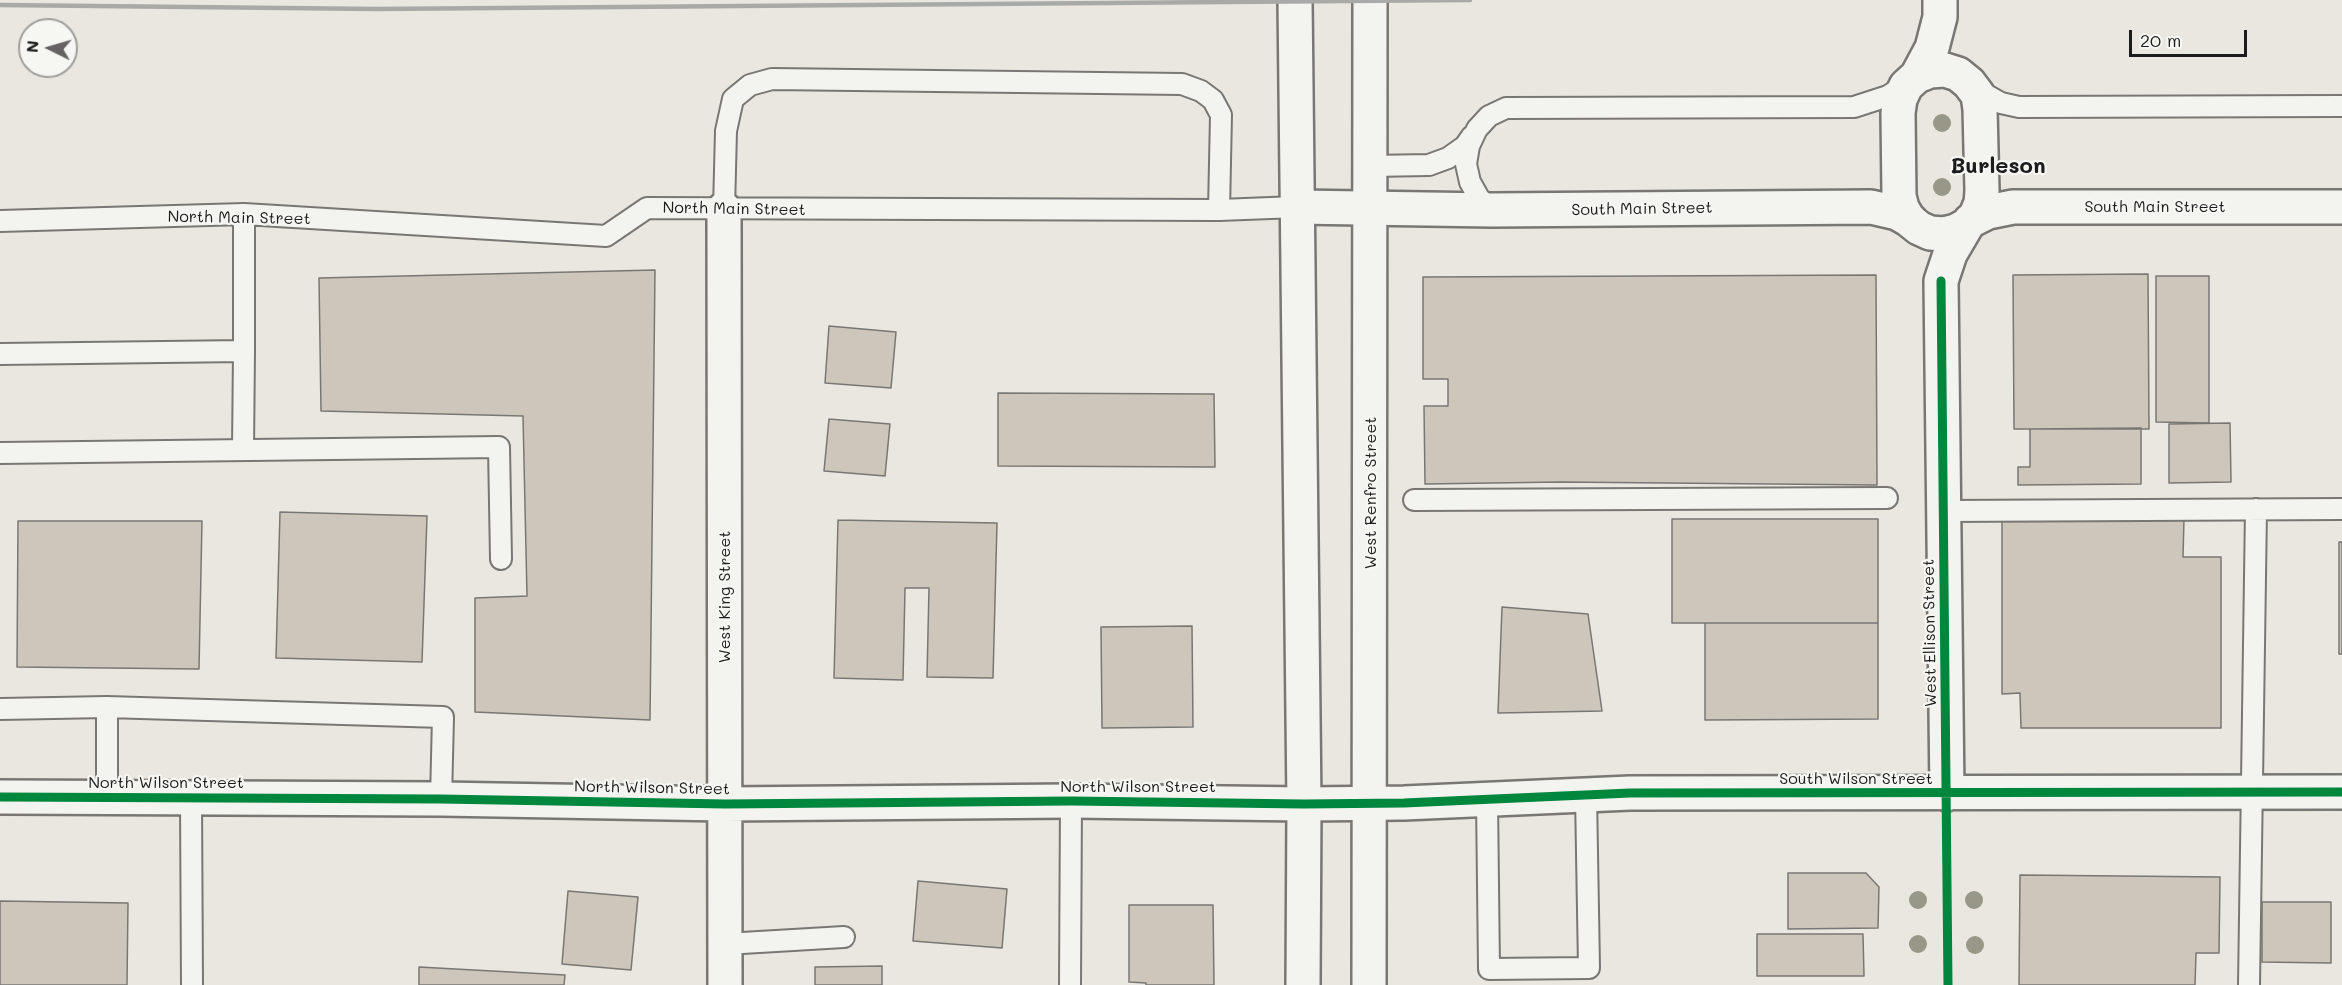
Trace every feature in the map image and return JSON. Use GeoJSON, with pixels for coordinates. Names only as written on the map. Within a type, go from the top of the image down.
{"type":"FeatureCollection","features":[{"type":"Feature","properties":{"kind":"street","name":"West Renfro Street"},"geometry":{"type":"LineString","coordinates":[[1369,985],[1370,0]]}},
{"type":"Feature","properties":{"kind":"street"},"geometry":{"type":"LineString","coordinates":[[1295,2],[1304,804],[1303,985]]}},
{"type":"Feature","properties":{"kind":"street"},"geometry":{"type":"LineString","coordinates":[[1915,79],[1932,48],[1940,8]]}},
{"type":"Feature","properties":{"kind":"street"},"geometry":{"type":"LineString","coordinates":[[1940,8],[1970,85],[1977,95],[1980,109],[1982,191],[1981,203],[1976,215],[1968,223],[1950,254],[1941,281]]}},
{"type":"Feature","properties":{"kind":"street"},"geometry":{"type":"LineString","coordinates":[[1941,281],[1915,225],[1902,208],[1899,196],[1898,113],[1900,99],[1906,86],[1930,71],[1945,70],[1958,75],[1970,85]]}},
{"type":"Feature","properties":{"kind":"street","name":"South Main Street"},"geometry":{"type":"LineString","coordinates":[[1297,207],[1492,210],[1871,207],[1897,213],[1930,233],[1944,234],[1956,231],[1988,213],[2013,207],[2342,207]]}},
{"type":"Feature","properties":{"kind":"street","name":"West King Street"},"geometry":{"type":"LineString","coordinates":[[724,209],[725,985]]}},
{"type":"Feature","properties":{"kind":"street","name":"West Ellison Street"},"geometry":{"type":"LineString","coordinates":[[1941,281],[1947,794]]}},
{"type":"Feature","properties":{"kind":"street","name":"South Wilson Street"},"geometry":{"type":"LineString","coordinates":[[1370,803],[1630,793],[2342,792]]}},
{"type":"Feature","properties":{"kind":"street","name":"North Wilson Street"},"geometry":{"type":"LineString","coordinates":[[0,797],[441,799],[725,804],[1071,801],[1370,803]]}},
{"type":"Feature","properties":{"kind":"lane"},"geometry":{"type":"LineString","coordinates":[[724,209],[726,131],[733,99],[750,84],[772,79],[795,79],[1182,84],[1201,91],[1213,100],[1221,115],[1219,210]]}},
{"type":"Feature","properties":{"kind":"lane"},"geometry":{"type":"LineString","coordinates":[[1370,166],[1429,165],[1448,158],[1465,146],[1489,116],[1506,108],[1854,107],[1888,96],[1915,79]]}},
{"type":"Feature","properties":{"kind":"lane"},"geometry":{"type":"LineString","coordinates":[[1970,85],[2001,103],[2019,107],[2342,106]]}},
{"type":"Feature","properties":{"kind":"lane"},"geometry":{"type":"LineString","coordinates":[[1477,129],[1469,146],[1466,164],[1470,182],[1479,198],[1492,210]]}},
{"type":"Feature","properties":{"kind":"lane","name":"North Main Street"},"geometry":{"type":"LineString","coordinates":[[0,221],[244,214],[606,236],[647,208],[1219,210],[1297,207]]}},
{"type":"Feature","properties":{"kind":"lane"},"geometry":{"type":"LineString","coordinates":[[243,450],[244,214]]}},
{"type":"Feature","properties":{"kind":"lane"},"geometry":{"type":"LineString","coordinates":[[0,354],[244,351]]}},
{"type":"Feature","properties":{"kind":"lane"},"geometry":{"type":"LineString","coordinates":[[0,453],[499,447],[501,559]]}},
{"type":"Feature","properties":{"kind":"lane"},"geometry":{"type":"LineString","coordinates":[[1414,500],[1887,498]]}},
{"type":"Feature","properties":{"kind":"lane"},"geometry":{"type":"LineString","coordinates":[[2249,985],[2256,509]]}},
{"type":"Feature","properties":{"kind":"lane"},"geometry":{"type":"LineString","coordinates":[[1944,511],[2342,509]]}},
{"type":"Feature","properties":{"kind":"lane"},"geometry":{"type":"LineString","coordinates":[[0,709],[107,707],[443,717],[441,799]]}},
{"type":"Feature","properties":{"kind":"lane"},"geometry":{"type":"LineString","coordinates":[[107,707],[107,798]]}},
{"type":"Feature","properties":{"kind":"lane"},"geometry":{"type":"LineString","coordinates":[[1487,800],[1489,969],[1589,968],[1586,795]]}},
{"type":"Feature","properties":{"kind":"lane"},"geometry":{"type":"LineString","coordinates":[[191,799],[192,985]]}},
{"type":"Feature","properties":{"kind":"lane"},"geometry":{"type":"LineString","coordinates":[[1070,985],[1071,801]]}},
{"type":"Feature","properties":{"kind":"lane"},"geometry":{"type":"LineString","coordinates":[[725,944],[844,937]]}},
{"type":"Feature","properties":{"kind":"building"},"geometry":{"type":"Polygon","coordinates":[[[655,270],[650,720],[475,712],[475,598],[527,596],[523,416],[321,411],[319,278],[655,270]]]}},
{"type":"Feature","properties":{"kind":"building"},"geometry":{"type":"Polygon","coordinates":[[[2148,274],[2149,429],[2014,429],[2013,275],[2148,274]]]}},
{"type":"Feature","properties":{"kind":"building"},"geometry":{"type":"Polygon","coordinates":[[[1876,275],[1877,485],[1561,482],[1425,484],[1424,406],[1448,406],[1448,379],[1423,379],[1423,277],[1876,275]]]}},
{"type":"Feature","properties":{"kind":"building"},"geometry":{"type":"Polygon","coordinates":[[[2156,276],[2209,276],[2209,423],[2156,422],[2156,276]]]}},
{"type":"Feature","properties":{"kind":"building"},"geometry":{"type":"Polygon","coordinates":[[[829,326],[896,332],[891,388],[825,383],[829,326]]]}},
{"type":"Feature","properties":{"kind":"building"},"geometry":{"type":"Polygon","coordinates":[[[998,393],[1214,394],[1215,467],[998,466],[998,393]]]}},
{"type":"Feature","properties":{"kind":"building"},"geometry":{"type":"Polygon","coordinates":[[[829,419],[890,424],[885,476],[824,471],[829,419]]]}},
{"type":"Feature","properties":{"kind":"building"},"geometry":{"type":"Polygon","coordinates":[[[2230,423],[2231,482],[2169,483],[2169,424],[2230,423]]]}},
{"type":"Feature","properties":{"kind":"building"},"geometry":{"type":"Polygon","coordinates":[[[2141,428],[2141,484],[2018,485],[2018,467],[2030,467],[2030,429],[2141,428]]]}},
{"type":"Feature","properties":{"kind":"building"},"geometry":{"type":"Polygon","coordinates":[[[280,512],[427,516],[422,662],[276,658],[280,512]]]}},
{"type":"Feature","properties":{"kind":"building"},"geometry":{"type":"Polygon","coordinates":[[[1672,519],[1878,519],[1878,623],[1672,623],[1672,519]]]}},
{"type":"Feature","properties":{"kind":"building"},"geometry":{"type":"Polygon","coordinates":[[[2184,519],[2183,557],[2221,557],[2221,728],[2021,728],[2020,693],[2002,694],[2002,520],[2184,519]]]}},
{"type":"Feature","properties":{"kind":"building"},"geometry":{"type":"Polygon","coordinates":[[[838,520],[997,523],[993,678],[927,677],[929,588],[905,588],[903,680],[834,678],[838,520]]]}},
{"type":"Feature","properties":{"kind":"building"},"geometry":{"type":"Polygon","coordinates":[[[18,521],[202,521],[199,669],[17,667],[18,521]]]}},
{"type":"Feature","properties":{"kind":"building"},"geometry":{"type":"Polygon","coordinates":[[[2339,542],[2342,542],[2342,654],[2339,654],[2339,542]]]}},
{"type":"Feature","properties":{"kind":"building"},"geometry":{"type":"Polygon","coordinates":[[[1502,607],[1588,614],[1602,711],[1498,713],[1502,607]]]}},
{"type":"Feature","properties":{"kind":"building"},"geometry":{"type":"Polygon","coordinates":[[[1705,623],[1878,623],[1878,719],[1705,720],[1705,623]]]}},
{"type":"Feature","properties":{"kind":"building"},"geometry":{"type":"Polygon","coordinates":[[[1192,626],[1193,727],[1102,728],[1101,627],[1192,626]]]}},
{"type":"Feature","properties":{"kind":"building"},"geometry":{"type":"Polygon","coordinates":[[[1788,873],[1866,873],[1879,887],[1878,928],[1788,929],[1788,873]]]}},
{"type":"Feature","properties":{"kind":"building"},"geometry":{"type":"Polygon","coordinates":[[[2020,875],[2220,877],[2219,953],[2196,953],[2195,985],[2019,985],[2020,875]]]}},
{"type":"Feature","properties":{"kind":"building"},"geometry":{"type":"Polygon","coordinates":[[[918,881],[1007,889],[1002,948],[913,941],[918,881]]]}},
{"type":"Feature","properties":{"kind":"building"},"geometry":{"type":"Polygon","coordinates":[[[568,891],[638,897],[631,970],[562,964],[568,891]]]}},
{"type":"Feature","properties":{"kind":"building"},"geometry":{"type":"Polygon","coordinates":[[[0,901],[128,903],[127,985],[0,985],[0,901]]]}},
{"type":"Feature","properties":{"kind":"building"},"geometry":{"type":"Polygon","coordinates":[[[2262,902],[2331,902],[2331,963],[2262,962],[2262,902]]]}},
{"type":"Feature","properties":{"kind":"building"},"geometry":{"type":"Polygon","coordinates":[[[1129,905],[1213,905],[1214,985],[1146,985],[1146,983],[1129,982],[1129,905]]]}},
{"type":"Feature","properties":{"kind":"building"},"geometry":{"type":"Polygon","coordinates":[[[1757,934],[1863,934],[1864,976],[1757,976],[1757,934]]]}},
{"type":"Feature","properties":{"kind":"building"},"geometry":{"type":"Polygon","coordinates":[[[882,966],[882,985],[815,985],[815,967],[882,966]]]}},
{"type":"Feature","properties":{"kind":"building"},"geometry":{"type":"Polygon","coordinates":[[[419,967],[565,975],[564,985],[419,985],[419,967]]]}},
{"type":"Feature","properties":{"kind":"railway"},"geometry":{"type":"LineString","coordinates":[[0,5],[377,9],[1470,0]]}},
{"type":"Feature","properties":{"kind":"cycle path"},"geometry":{"type":"LineString","coordinates":[[1941,281],[1948,985]]}},
{"type":"Feature","properties":{"kind":"cycle path"},"geometry":{"type":"LineString","coordinates":[[0,797],[441,799],[725,804],[1071,801],[1304,804],[1404,803],[1630,793],[2342,792]]}},
{"type":"Feature","properties":{"kind":"district","name":"Burleson"},"geometry":{"type":"Point","coordinates":[1998,166]}}]}
